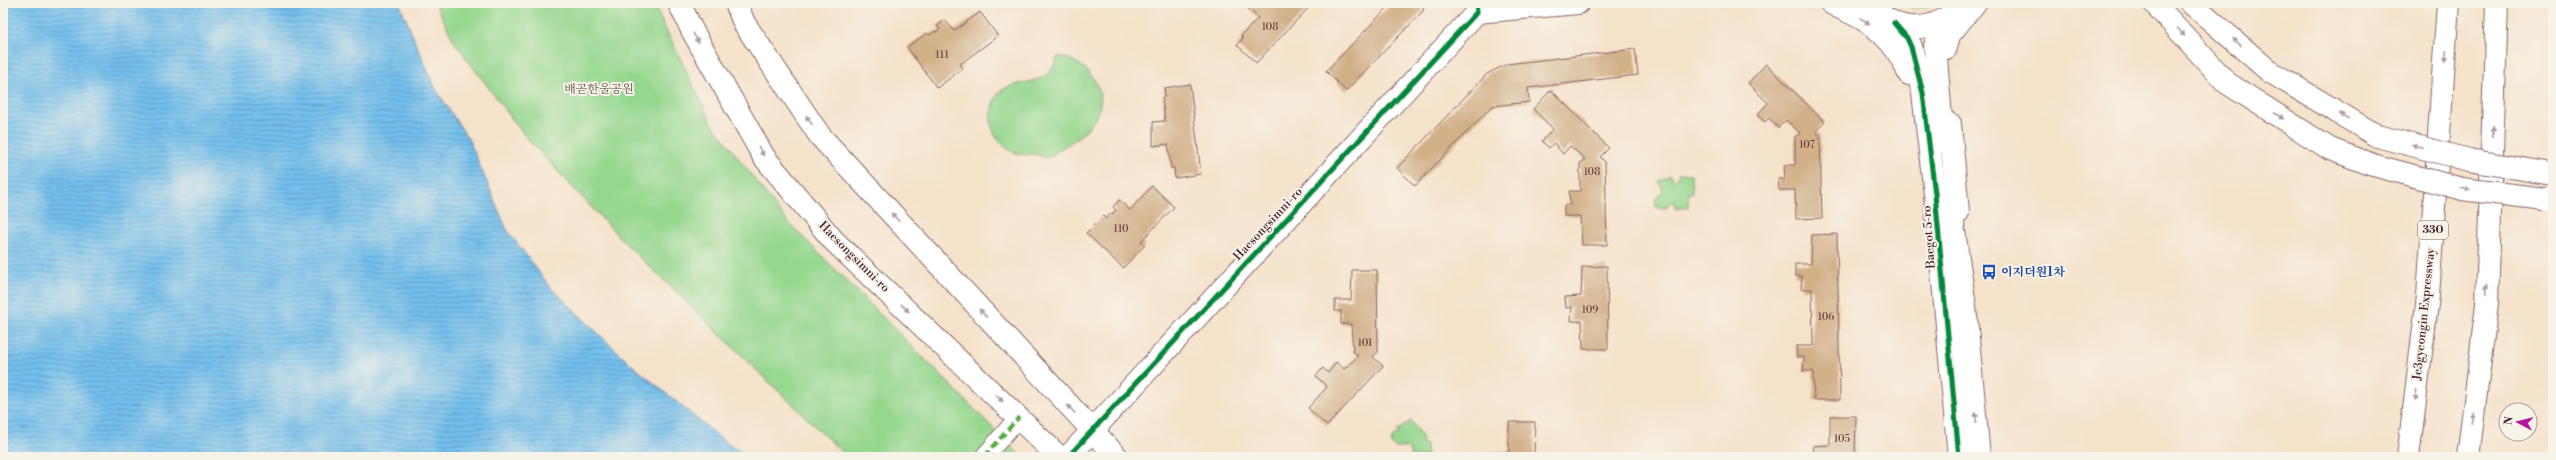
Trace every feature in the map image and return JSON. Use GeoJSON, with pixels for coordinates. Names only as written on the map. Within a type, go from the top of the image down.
{"type":"FeatureCollection","features":[{"type":"Feature","properties":{"kind":"main road","name":"Haesongsimni-ro"},"geometry":{"type":"LineString","coordinates":[[679,3],[692,30],[764,157],[833,240],[1059,457]]}},
{"type":"Feature","properties":{"kind":"main road"},"geometry":{"type":"LineString","coordinates":[[736,3],[744,23],[820,136],[1117,457]]}},
{"type":"Feature","properties":{"kind":"main road"},"geometry":{"type":"LineString","coordinates":[[1476,8],[1578,3]]}},
{"type":"Feature","properties":{"kind":"main road"},"geometry":{"type":"LineString","coordinates":[[1831,3],[1863,19],[1881,32],[1896,50],[1908,73],[1920,146],[1925,205],[1944,308]]}},
{"type":"Feature","properties":{"kind":"main road","name":"Baegot 5-ro"},"geometry":{"type":"LineString","coordinates":[[1873,3],[1877,10],[1905,34],[1911,47],[1922,94],[1936,194],[1944,308],[1958,457]]}},
{"type":"Feature","properties":{"kind":"main road","name":"Baegot 5-ro"},"geometry":{"type":"LineString","coordinates":[[1960,3],[1945,19],[1936,41],[1935,60],[1949,197],[1965,306]]}},
{"type":"Feature","properties":{"kind":"main road","name":"Baegot 5-ro"},"geometry":{"type":"LineString","coordinates":[[1975,3],[1949,35],[1946,43],[1945,86],[1954,159],[1965,306],[1979,457]]}},
{"type":"Feature","properties":{"kind":"main road"},"geometry":{"type":"LineString","coordinates":[[2154,3],[2227,83],[2330,149],[2373,165],[2462,189],[2549,199]]}},
{"type":"Feature","properties":{"kind":"main road"},"geometry":{"type":"LineString","coordinates":[[2191,3],[2269,71],[2377,136],[2469,160],[2552,174]]}},
{"type":"Feature","properties":{"kind":"main road","name":"Je3gyeongin Expressway"},"geometry":{"type":"LineString","coordinates":[[2408,457],[2428,296],[2448,26],[2447,3]]}},
{"type":"Feature","properties":{"kind":"main road"},"geometry":{"type":"LineString","coordinates":[[2468,457],[2487,304],[2497,3]]}},
{"type":"Feature","properties":{"kind":"main road","name":"Haesongsimni-ro"},"geometry":{"type":"LineString","coordinates":[[1068,457],[1476,8]]}},
{"type":"Feature","properties":{"kind":"main road","name":"Baegot 5-ro"},"geometry":{"type":"LineString","coordinates":[[1894,23],[1906,28],[1924,28],[1945,19]]}},
{"type":"Feature","properties":{"kind":"street"},"geometry":{"type":"LineString","coordinates":[[984,457],[1019,417]]}},
{"type":"Feature","properties":{"kind":"green space","name":"배곧한울공원"},"geometry":{"type":"Polygon","coordinates":[[[435,3],[653,3],[711,122],[785,219],[1022,457],[847,457],[623,241],[525,136],[455,43],[435,3]]]}},
{"type":"Feature","properties":{"kind":"green space"},"geometry":{"type":"Polygon","coordinates":[[[1900,3],[1933,3],[1925,7],[1916,8],[1900,3]]]}},
{"type":"Feature","properties":{"kind":"green space"},"geometry":{"type":"Polygon","coordinates":[[[1058,56],[1076,62],[1085,68],[1093,77],[1100,94],[1098,114],[1086,130],[1053,155],[1044,157],[1034,154],[1018,154],[1005,147],[996,137],[991,119],[995,99],[1002,90],[1043,77],[1052,69],[1058,56]]]}},
{"type":"Feature","properties":{"kind":"green space"},"geometry":{"type":"Polygon","coordinates":[[[1679,173],[1691,174],[1692,193],[1688,193],[1688,207],[1676,209],[1673,201],[1668,204],[1666,208],[1656,207],[1655,199],[1663,191],[1659,181],[1670,175],[1673,181],[1677,178],[1679,173]]]}},
{"type":"Feature","properties":{"kind":"green space"},"geometry":{"type":"Polygon","coordinates":[[[1411,421],[1422,437],[1423,444],[1426,445],[1427,456],[1412,457],[1408,448],[1396,448],[1391,444],[1393,437],[1398,434],[1398,430],[1411,421]]]}},
{"type":"Feature","properties":{"kind":"water"},"geometry":{"type":"Polygon","coordinates":[[[3,3],[399,3],[435,88],[469,140],[507,230],[551,288],[626,360],[726,443],[750,457],[3,457],[3,3]]]}},
{"type":"Feature","properties":{"kind":"building"},"geometry":{"type":"Polygon","coordinates":[[[1252,3],[1313,3],[1256,63],[1237,45],[1243,38],[1241,36],[1258,18],[1248,8],[1252,3]]]}},
{"type":"Feature","properties":{"kind":"building"},"geometry":{"type":"Polygon","coordinates":[[[1392,3],[1424,3],[1423,11],[1346,91],[1326,71],[1392,3]]]}},
{"type":"Feature","properties":{"kind":"building"},"geometry":{"type":"Polygon","coordinates":[[[980,12],[998,36],[960,64],[963,68],[937,88],[907,47],[927,33],[929,35],[935,31],[936,32],[940,29],[937,26],[945,20],[954,31],[980,12]]]}},
{"type":"Feature","properties":{"kind":"building"},"geometry":{"type":"Polygon","coordinates":[[[1635,49],[1638,75],[1528,88],[1529,102],[1492,106],[1415,186],[1397,168],[1487,74],[1507,64],[1635,49]]]}},
{"type":"Feature","properties":{"kind":"building"},"geometry":{"type":"Polygon","coordinates":[[[1766,64],[1825,122],[1816,131],[1820,136],[1822,218],[1796,219],[1795,190],[1779,190],[1778,179],[1785,179],[1784,165],[1795,165],[1795,136],[1799,135],[1799,132],[1786,120],[1778,128],[1769,118],[1765,122],[1757,115],[1768,103],[1748,83],[1766,64]]]}},
{"type":"Feature","properties":{"kind":"building"},"geometry":{"type":"Polygon","coordinates":[[[1190,84],[1201,174],[1175,178],[1174,168],[1171,168],[1168,144],[1153,146],[1153,122],[1165,121],[1162,97],[1165,97],[1164,88],[1190,84]]]}},
{"type":"Feature","properties":{"kind":"building"},"geometry":{"type":"Polygon","coordinates":[[[1551,90],[1609,148],[1600,157],[1605,162],[1607,245],[1582,245],[1580,216],[1564,216],[1564,205],[1570,205],[1569,191],[1580,191],[1580,163],[1584,161],[1584,158],[1570,146],[1563,154],[1554,143],[1549,148],[1542,141],[1553,129],[1533,109],[1551,90]]]}},
{"type":"Feature","properties":{"kind":"building"},"geometry":{"type":"Polygon","coordinates":[[[1152,186],[1174,207],[1141,241],[1145,245],[1123,268],[1086,233],[1103,216],[1106,219],[1116,210],[1113,207],[1119,200],[1130,210],[1152,186]]]}},
{"type":"Feature","properties":{"kind":"building"},"geometry":{"type":"Polygon","coordinates":[[[1837,234],[1840,400],[1814,400],[1813,371],[1803,371],[1804,357],[1797,357],[1796,346],[1813,346],[1812,289],[1801,289],[1802,276],[1795,276],[1795,264],[1811,264],[1812,235],[1837,234]]]}},
{"type":"Feature","properties":{"kind":"building"},"geometry":{"type":"Polygon","coordinates":[[[1607,266],[1608,349],[1583,349],[1582,321],[1571,321],[1572,307],[1566,308],[1565,297],[1581,296],[1582,267],[1607,266]]]}},
{"type":"Feature","properties":{"kind":"building"},"geometry":{"type":"Polygon","coordinates":[[[1352,270],[1377,270],[1378,352],[1373,357],[1383,366],[1327,426],[1308,408],[1327,387],[1316,376],[1323,368],[1328,373],[1336,362],[1344,369],[1357,357],[1357,354],[1353,352],[1351,324],[1341,324],[1341,311],[1335,311],[1335,300],[1351,300],[1352,270]]]}},
{"type":"Feature","properties":{"kind":"building"},"geometry":{"type":"Polygon","coordinates":[[[1830,416],[1856,416],[1855,457],[1814,457],[1813,446],[1830,445],[1830,416]]]}},
{"type":"Feature","properties":{"kind":"building"},"geometry":{"type":"Polygon","coordinates":[[[1509,422],[1535,422],[1534,457],[1492,457],[1492,452],[1509,452],[1509,422]]]}},
{"type":"Feature","properties":{"kind":"marked path"},"geometry":{"type":"LineString","coordinates":[[984,457],[1019,417]]}},
{"type":"Feature","properties":{"kind":"cycle path"},"geometry":{"type":"LineString","coordinates":[[1068,457],[1477,12],[1476,3]]}},
{"type":"Feature","properties":{"kind":"cycle path"},"geometry":{"type":"LineString","coordinates":[[1894,23],[1907,38],[1911,47],[1923,93],[1935,194],[1959,457]]}},
{"type":"Feature","properties":{"kind":"place","name":"이지더원1차"},"geometry":{"type":"Point","coordinates":[1989,272]}}]}
